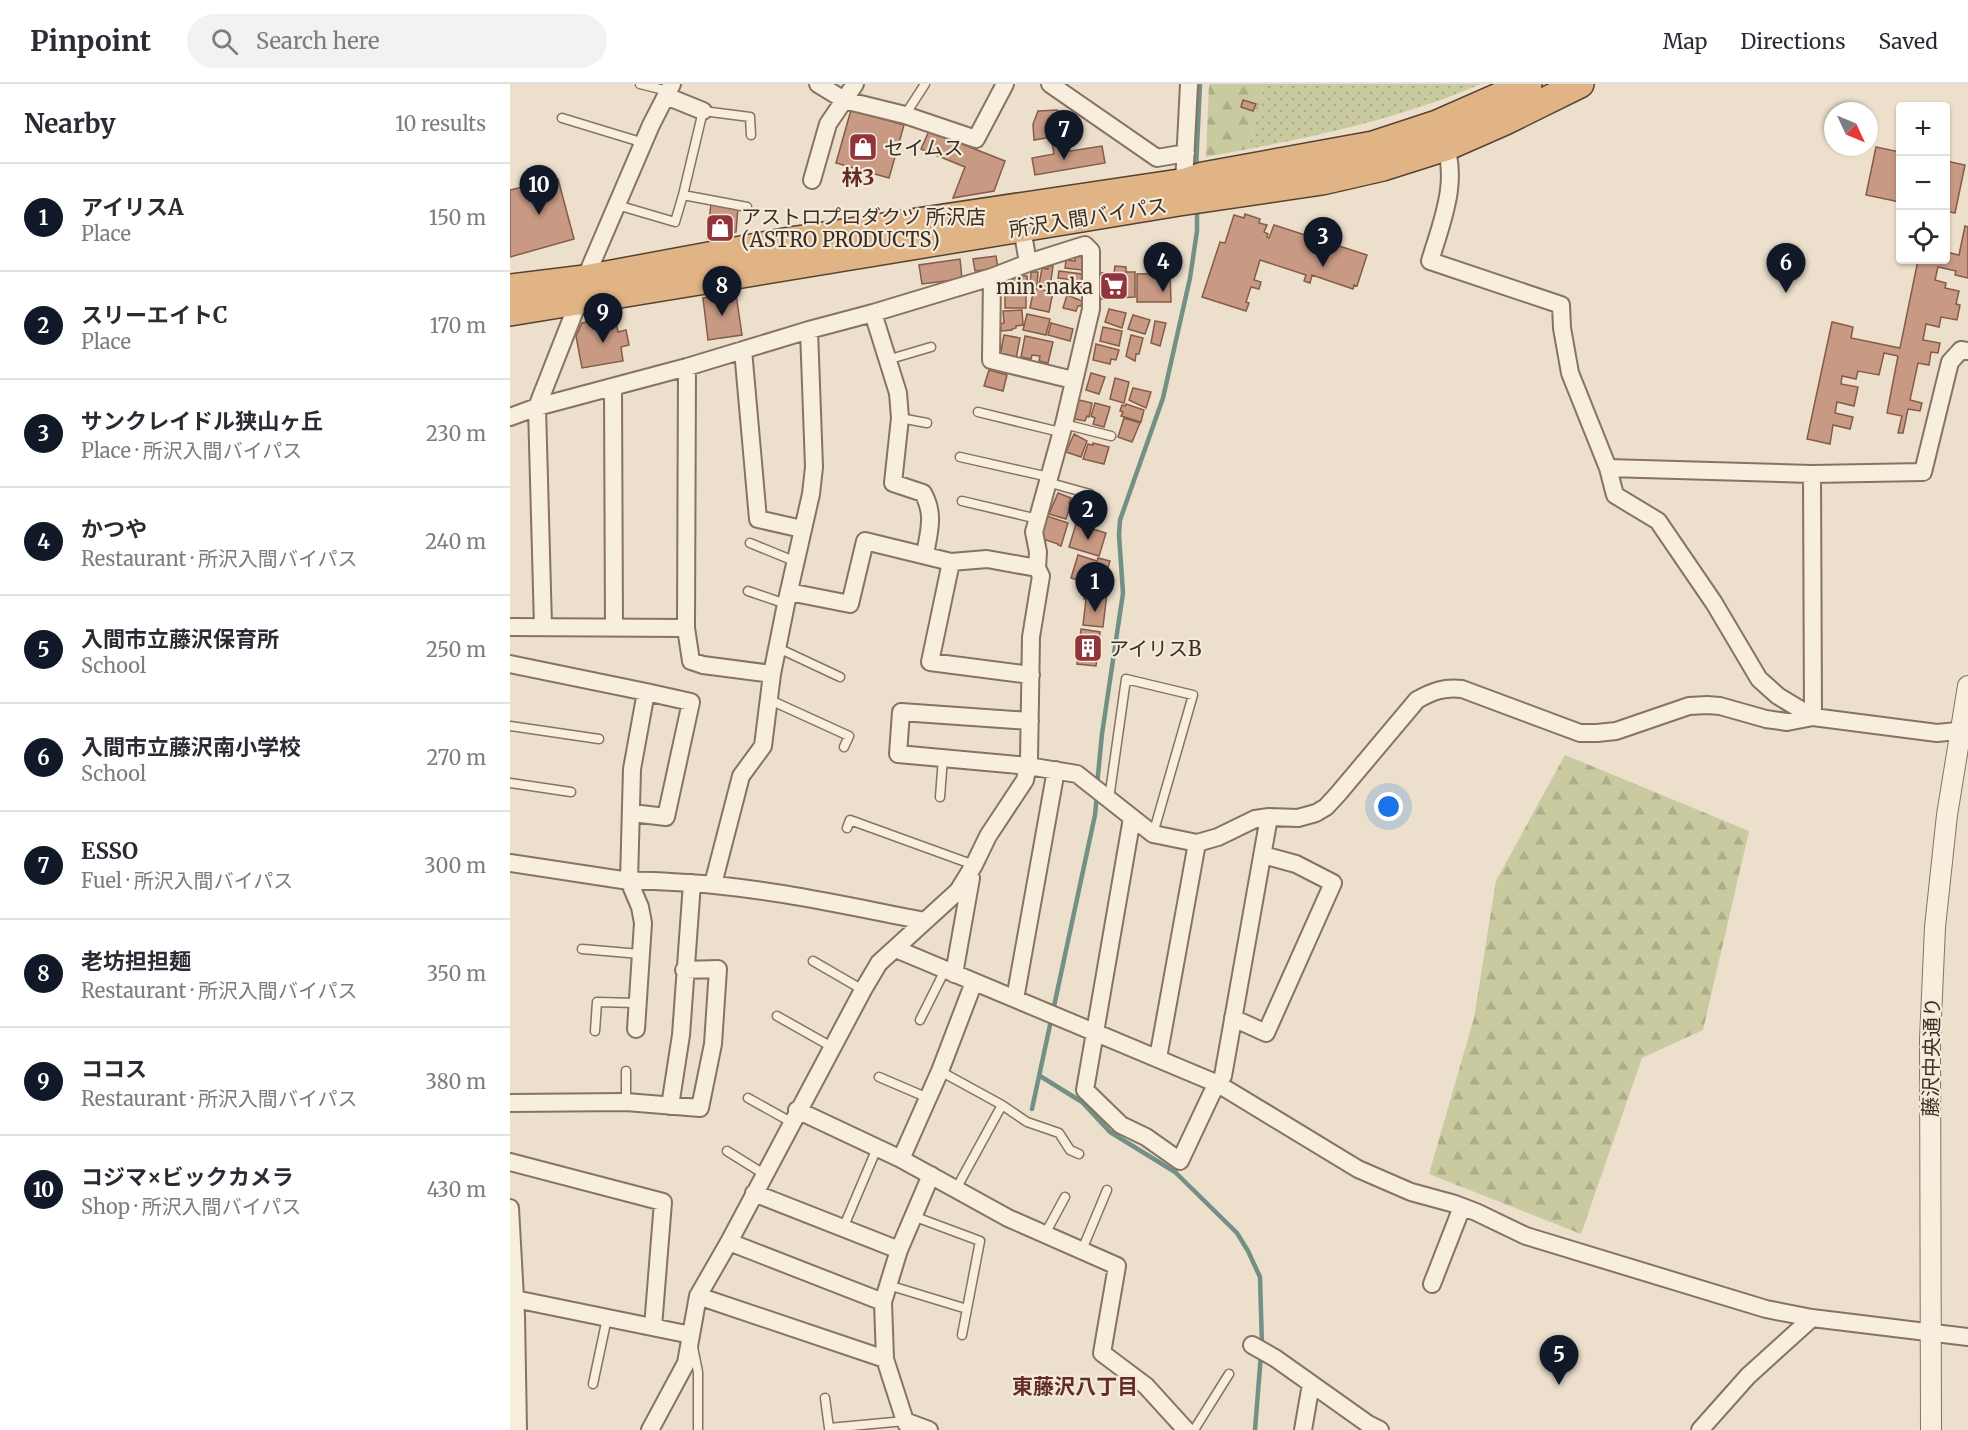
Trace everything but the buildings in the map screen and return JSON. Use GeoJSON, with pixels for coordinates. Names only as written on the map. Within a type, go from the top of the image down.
{"type":"FeatureCollection","features":[{"type":"Feature","properties":{"kind":"highway","name":"所沢入間バイパス"},"geometry":{"type":"LineString","coordinates":[[510,312],[582,290],[790,241],[1191,188],[1322,181],[1383,167],[1528,84]]}},
{"type":"Feature","properties":{"kind":"highway","name":"所沢入間バイパス"},"geometry":{"type":"LineString","coordinates":[[1442,135],[1503,122],[1580,84]]}},
{"type":"Feature","properties":{"kind":"highway","name":"所沢入間バイパス"},"geometry":{"type":"LineString","coordinates":[[510,288],[582,290],[1022,228],[1191,188]]}},
{"type":"Feature","properties":{"kind":"street"},"geometry":{"type":"LineString","coordinates":[[818,84],[844,100],[905,115],[976,139],[1005,84]]}},
{"type":"Feature","properties":{"kind":"street"},"geometry":{"type":"LineString","coordinates":[[812,180],[828,124],[855,84]]}},
{"type":"Feature","properties":{"kind":"street"},"geometry":{"type":"LineString","coordinates":[[1050,84],[1157,158],[1186,153]]}},
{"type":"Feature","properties":{"kind":"street"},"geometry":{"type":"LineString","coordinates":[[1189,84],[1186,153],[1191,188]]}},
{"type":"Feature","properties":{"kind":"street"},"geometry":{"type":"LineString","coordinates":[[543,626],[537,407],[617,205],[668,90],[703,111]]}},
{"type":"Feature","properties":{"kind":"street"},"geometry":{"type":"LineString","coordinates":[[1442,135],[1450,174],[1449,196],[1430,261],[1561,305],[1562,328],[1570,374],[1608,468],[1615,495],[1658,521],[1714,603],[1759,679],[1778,696],[1813,717]]}},
{"type":"Feature","properties":{"kind":"street"},"geometry":{"type":"LineString","coordinates":[[1022,228],[1028,262]]}},
{"type":"Feature","properties":{"kind":"street"},"geometry":{"type":"LineString","coordinates":[[510,417],[537,407],[873,314],[1085,245],[1091,251],[1091,309],[1034,532],[1038,552],[1037,568],[1041,576],[1031,637],[1030,722],[1025,780],[988,836],[958,891],[896,950],[879,963],[863,990],[698,1296],[686,1364],[650,1430]]}},
{"type":"Feature","properties":{"kind":"street"},"geometry":{"type":"LineString","coordinates":[[992,277],[991,360],[1073,380]]}},
{"type":"Feature","properties":{"kind":"street"},"geometry":{"type":"LineString","coordinates":[[873,314],[898,393],[900,418],[893,483],[923,493],[928,502],[931,519],[925,554]]}},
{"type":"Feature","properties":{"kind":"street"},"geometry":{"type":"LineString","coordinates":[[713,884],[741,776],[763,746],[772,675],[811,494],[814,467],[809,330]]}},
{"type":"Feature","properties":{"kind":"street"},"geometry":{"type":"LineString","coordinates":[[743,350],[758,519],[802,529]]}},
{"type":"Feature","properties":{"kind":"street"},"geometry":{"type":"LineString","coordinates":[[1608,468],[1812,474],[1923,472],[1950,362],[1962,350],[1968,351]]}},
{"type":"Feature","properties":{"kind":"street"},"geometry":{"type":"LineString","coordinates":[[687,367],[686,628],[691,660],[703,665],[772,675]]}},
{"type":"Feature","properties":{"kind":"street"},"geometry":{"type":"LineString","coordinates":[[613,387],[614,627]]}},
{"type":"Feature","properties":{"kind":"street"},"geometry":{"type":"LineString","coordinates":[[1812,474],[1813,717]]}},
{"type":"Feature","properties":{"kind":"street"},"geometry":{"type":"LineString","coordinates":[[787,598],[850,604],[865,541],[951,561],[987,558],[1037,568]]}},
{"type":"Feature","properties":{"kind":"street"},"geometry":{"type":"LineString","coordinates":[[951,561],[930,662],[1030,675]]}},
{"type":"Feature","properties":{"kind":"street"},"geometry":{"type":"LineString","coordinates":[[510,627],[686,628]]}},
{"type":"Feature","properties":{"kind":"street"},"geometry":{"type":"LineString","coordinates":[[510,663],[691,702],[666,817],[632,813]]}},
{"type":"Feature","properties":{"kind":"street","name":"藤沢中央通り"},"geometry":{"type":"LineString","coordinates":[[1931,1430],[1930,1041],[1935,927],[1947,815],[1964,730],[1968,686]]}},
{"type":"Feature","properties":{"kind":"street"},"geometry":{"type":"LineString","coordinates":[[1030,722],[901,712],[898,754],[1028,766],[1077,774],[1153,834],[1197,843],[1218,837],[1255,819],[1298,818],[1316,813],[1326,807],[1417,700],[1431,692],[1448,688],[1462,689],[1580,733],[1616,730],[1689,706],[1720,706],[1766,719],[1787,722],[1813,717],[1937,733],[1964,730]]}},
{"type":"Feature","properties":{"kind":"street"},"geometry":{"type":"LineString","coordinates":[[636,1029],[643,923],[640,907],[629,881],[632,769],[646,692]]}},
{"type":"Feature","properties":{"kind":"street"},"geometry":{"type":"LineString","coordinates":[[1015,999],[1056,770]]}},
{"type":"Feature","properties":{"kind":"street"},"geometry":{"type":"LineString","coordinates":[[1132,818],[1085,1090],[1121,1125],[1146,1137],[1180,1161],[1212,1093],[1223,1076],[1269,817]]}},
{"type":"Feature","properties":{"kind":"street"},"geometry":{"type":"LineString","coordinates":[[1158,1058],[1197,843]]}},
{"type":"Feature","properties":{"kind":"street"},"geometry":{"type":"LineString","coordinates":[[1233,1018],[1266,1033],[1333,883],[1296,864],[1263,855]]}},
{"type":"Feature","properties":{"kind":"street"},"geometry":{"type":"LineString","coordinates":[[510,863],[629,881],[713,884],[767,890],[925,921]]}},
{"type":"Feature","properties":{"kind":"street"},"geometry":{"type":"LineString","coordinates":[[950,972],[974,865]]}},
{"type":"Feature","properties":{"kind":"street"},"geometry":{"type":"LineString","coordinates":[[670,1106],[681,1035],[692,883]]}},
{"type":"Feature","properties":{"kind":"street"},"geometry":{"type":"LineString","coordinates":[[896,950],[1218,1084],[1358,1169],[1411,1192],[1462,1207],[1526,1236],[1766,1309],[1812,1318],[1968,1337]]}},
{"type":"Feature","properties":{"kind":"street"},"geometry":{"type":"LineString","coordinates":[[510,1103],[626,1102],[700,1108],[713,1044],[718,969],[684,970]]}},
{"type":"Feature","properties":{"kind":"street"},"geometry":{"type":"LineString","coordinates":[[901,1159],[940,1071],[974,982]]}},
{"type":"Feature","properties":{"kind":"street"},"geometry":{"type":"LineString","coordinates":[[794,1116],[901,1159],[1008,1218],[1117,1266],[1102,1353],[1146,1386],[1186,1430]]}},
{"type":"Feature","properties":{"kind":"street"},"geometry":{"type":"LineString","coordinates":[[510,1162],[663,1202],[653,1327]]}},
{"type":"Feature","properties":{"kind":"street"},"geometry":{"type":"LineString","coordinates":[[929,1430],[907,1426],[885,1359],[883,1302],[899,1250],[931,1175]]}},
{"type":"Feature","properties":{"kind":"street"},"geometry":{"type":"LineString","coordinates":[[754,1193],[844,1226],[899,1250]]}},
{"type":"Feature","properties":{"kind":"street"},"geometry":{"type":"LineString","coordinates":[[1432,1284],[1462,1207]]}},
{"type":"Feature","properties":{"kind":"street"},"geometry":{"type":"LineString","coordinates":[[510,1208],[518,1430]]}},
{"type":"Feature","properties":{"kind":"street"},"geometry":{"type":"LineString","coordinates":[[729,1242],[883,1302]]}},
{"type":"Feature","properties":{"kind":"street"},"geometry":{"type":"LineString","coordinates":[[698,1296],[885,1359]]}},
{"type":"Feature","properties":{"kind":"street"},"geometry":{"type":"LineString","coordinates":[[514,1310],[607,1318],[691,1335]]}},
{"type":"Feature","properties":{"kind":"street"},"geometry":{"type":"LineString","coordinates":[[1700,1430],[1748,1376],[1812,1318]]}},
{"type":"Feature","properties":{"kind":"street"},"geometry":{"type":"LineString","coordinates":[[1252,1345],[1275,1358],[1368,1424],[1380,1430]]}},
{"type":"Feature","properties":{"kind":"street"},"geometry":{"type":"LineString","coordinates":[[1303,1430],[1311,1384]]}},
{"type":"Feature","properties":{"kind":"lane"},"geometry":{"type":"LineString","coordinates":[[640,84],[668,90]]}},
{"type":"Feature","properties":{"kind":"lane"},"geometry":{"type":"LineString","coordinates":[[905,115],[925,84]]}},
{"type":"Feature","properties":{"kind":"lane"},"geometry":{"type":"LineString","coordinates":[[617,205],[675,222],[703,111],[750,117],[751,135]]}},
{"type":"Feature","properties":{"kind":"lane"},"geometry":{"type":"LineString","coordinates":[[562,118],[644,143]]}},
{"type":"Feature","properties":{"kind":"lane"},"geometry":{"type":"LineString","coordinates":[[683,195],[747,207]]}},
{"type":"Feature","properties":{"kind":"lane"},"geometry":{"type":"LineString","coordinates":[[887,360],[931,347]]}},
{"type":"Feature","properties":{"kind":"lane"},"geometry":{"type":"LineString","coordinates":[[978,412],[1110,436]]}},
{"type":"Feature","properties":{"kind":"lane"},"geometry":{"type":"LineString","coordinates":[[900,418],[927,423]]}},
{"type":"Feature","properties":{"kind":"lane"},"geometry":{"type":"LineString","coordinates":[[960,457],[1048,480],[1090,494]]}},
{"type":"Feature","properties":{"kind":"lane"},"geometry":{"type":"LineString","coordinates":[[962,501],[1038,519]]}},
{"type":"Feature","properties":{"kind":"lane"},"geometry":{"type":"LineString","coordinates":[[750,543],[795,561]]}},
{"type":"Feature","properties":{"kind":"lane"},"geometry":{"type":"LineString","coordinates":[[748,591],[787,598]]}},
{"type":"Feature","properties":{"kind":"lane"},"geometry":{"type":"LineString","coordinates":[[778,648],[840,677]]}},
{"type":"Feature","properties":{"kind":"lane"},"geometry":{"type":"LineString","coordinates":[[1107,797],[1126,679],[1193,695],[1153,834]]}},
{"type":"Feature","properties":{"kind":"lane"},"geometry":{"type":"LineString","coordinates":[[770,700],[849,736],[844,747]]}},
{"type":"Feature","properties":{"kind":"lane"},"geometry":{"type":"LineString","coordinates":[[510,726],[599,739]]}},
{"type":"Feature","properties":{"kind":"lane"},"geometry":{"type":"LineString","coordinates":[[940,796],[943,758]]}},
{"type":"Feature","properties":{"kind":"lane"},"geometry":{"type":"LineString","coordinates":[[510,783],[571,792]]}},
{"type":"Feature","properties":{"kind":"lane"},"geometry":{"type":"LineString","coordinates":[[847,828],[850,820],[974,865]]}},
{"type":"Feature","properties":{"kind":"lane"},"geometry":{"type":"LineString","coordinates":[[582,949],[640,954]]}},
{"type":"Feature","properties":{"kind":"lane"},"geometry":{"type":"LineString","coordinates":[[813,961],[863,990]]}},
{"type":"Feature","properties":{"kind":"lane"},"geometry":{"type":"LineString","coordinates":[[920,1020],[950,972]]}},
{"type":"Feature","properties":{"kind":"lane"},"geometry":{"type":"LineString","coordinates":[[595,1031],[597,1002],[636,1003]]}},
{"type":"Feature","properties":{"kind":"lane"},"geometry":{"type":"LineString","coordinates":[[777,1016],[832,1047]]}},
{"type":"Feature","properties":{"kind":"lane"},"geometry":{"type":"LineString","coordinates":[[626,1071],[626,1102]]}},
{"type":"Feature","properties":{"kind":"lane"},"geometry":{"type":"LineString","coordinates":[[940,1071],[1002,1105],[1027,1122],[1059,1134],[1070,1150],[1080,1154]]}},
{"type":"Feature","properties":{"kind":"lane"},"geometry":{"type":"LineString","coordinates":[[879,1077],[928,1098]]}},
{"type":"Feature","properties":{"kind":"lane"},"geometry":{"type":"LineString","coordinates":[[748,1098],[794,1116]]}},
{"type":"Feature","properties":{"kind":"lane"},"geometry":{"type":"LineString","coordinates":[[956,1189],[1002,1105]]}},
{"type":"Feature","properties":{"kind":"lane"},"geometry":{"type":"LineString","coordinates":[[844,1226],[877,1148]]}},
{"type":"Feature","properties":{"kind":"lane"},"geometry":{"type":"LineString","coordinates":[[728,1151],[764,1174]]}},
{"type":"Feature","properties":{"kind":"lane"},"geometry":{"type":"LineString","coordinates":[[1082,1250],[1107,1190]]}},
{"type":"Feature","properties":{"kind":"lane"},"geometry":{"type":"LineString","coordinates":[[1045,1234],[1065,1197]]}},
{"type":"Feature","properties":{"kind":"lane"},"geometry":{"type":"LineString","coordinates":[[912,1216],[980,1241],[962,1335]]}},
{"type":"Feature","properties":{"kind":"lane"},"geometry":{"type":"LineString","coordinates":[[888,1285],[967,1309]]}},
{"type":"Feature","properties":{"kind":"lane"},"geometry":{"type":"LineString","coordinates":[[593,1384],[607,1318]]}},
{"type":"Feature","properties":{"kind":"lane"},"geometry":{"type":"LineString","coordinates":[[691,1335],[698,1372],[698,1430]]}},
{"type":"Feature","properties":{"kind":"lane"},"geometry":{"type":"LineString","coordinates":[[1194,1430],[1229,1374]]}},
{"type":"Feature","properties":{"kind":"lane"},"geometry":{"type":"LineString","coordinates":[[825,1398],[829,1428],[907,1426]]}},
{"type":"Feature","properties":{"kind":"green space"},"geometry":{"type":"Polygon","coordinates":[[[1209,84],[1264,84],[1248,149],[1206,157],[1209,84]]]}},
{"type":"Feature","properties":{"kind":"green space"},"geometry":{"type":"Polygon","coordinates":[[[1264,84],[1481,84],[1395,115],[1308,137],[1248,149],[1264,84]]]}},
{"type":"Feature","properties":{"kind":"green space"},"geometry":{"type":"Polygon","coordinates":[[[1565,755],[1749,831],[1703,1030],[1642,1058],[1581,1234],[1429,1174],[1474,1018],[1496,881],[1565,755]]]}},
{"type":"Feature","properties":{"kind":"waterway"},"geometry":{"type":"LineString","coordinates":[[1196,168],[1200,84]]}},
{"type":"Feature","properties":{"kind":"waterway"},"geometry":{"type":"LineString","coordinates":[[1097,785],[1102,734],[1123,593],[1120,520],[1163,398],[1190,278],[1197,231],[1197,210]]}},
{"type":"Feature","properties":{"kind":"waterway"},"geometry":{"type":"LineString","coordinates":[[1032,1109],[1095,815],[1097,794]]}},
{"type":"Feature","properties":{"kind":"waterway"},"geometry":{"type":"LineString","coordinates":[[1040,1076],[1082,1102],[1110,1132],[1175,1172],[1237,1233],[1260,1277],[1262,1346]]}},
{"type":"Feature","properties":{"kind":"waterway"},"geometry":{"type":"LineString","coordinates":[[1255,1430],[1261,1354]]}},
{"type":"Feature","properties":{"kind":"place","name":"セイムス"},"geometry":{"type":"Point","coordinates":[863,147]}},
{"type":"Feature","properties":{"kind":"place","name":"ESSO"},"geometry":{"type":"Point","coordinates":[1064,160]}},
{"type":"Feature","properties":{"kind":"place","name":"コジマ×ビックカメラ"},"geometry":{"type":"Point","coordinates":[539,215]}},
{"type":"Feature","properties":{"kind":"place","name":"アストロプロダクツ 所沢店 (ASTRO PRODUCTS)"},"geometry":{"type":"Point","coordinates":[720,228]}},
{"type":"Feature","properties":{"kind":"place","name":"サンクレイドル狭山ヶ丘"},"geometry":{"type":"Point","coordinates":[1323,267]}},
{"type":"Feature","properties":{"kind":"place","name":"min･naka"},"geometry":{"type":"Point","coordinates":[1114,286]}},
{"type":"Feature","properties":{"kind":"place","name":"かつや"},"geometry":{"type":"Point","coordinates":[1163,292]}},
{"type":"Feature","properties":{"kind":"place","name":"入間市立藤沢南小学校"},"geometry":{"type":"Point","coordinates":[1786,293]}},
{"type":"Feature","properties":{"kind":"place","name":"老坊担担麺"},"geometry":{"type":"Point","coordinates":[722,316]}},
{"type":"Feature","properties":{"kind":"place","name":"ココス"},"geometry":{"type":"Point","coordinates":[603,343]}},
{"type":"Feature","properties":{"kind":"place","name":"スリーエイトC"},"geometry":{"type":"Point","coordinates":[1088,540]}},
{"type":"Feature","properties":{"kind":"place","name":"アイリスA"},"geometry":{"type":"Point","coordinates":[1095,612]}},
{"type":"Feature","properties":{"kind":"place","name":"アイリスB"},"geometry":{"type":"Point","coordinates":[1088,648]}},
{"type":"Feature","properties":{"kind":"place","name":"入間市立藤沢保育所"},"geometry":{"type":"Point","coordinates":[1559,1385]}},
{"type":"Feature","properties":{"kind":"district","name":"林3"},"geometry":{"type":"Point","coordinates":[858,177]}},
{"type":"Feature","properties":{"kind":"district","name":"東藤沢八丁目"},"geometry":{"type":"Point","coordinates":[1075,1386]}}]}
